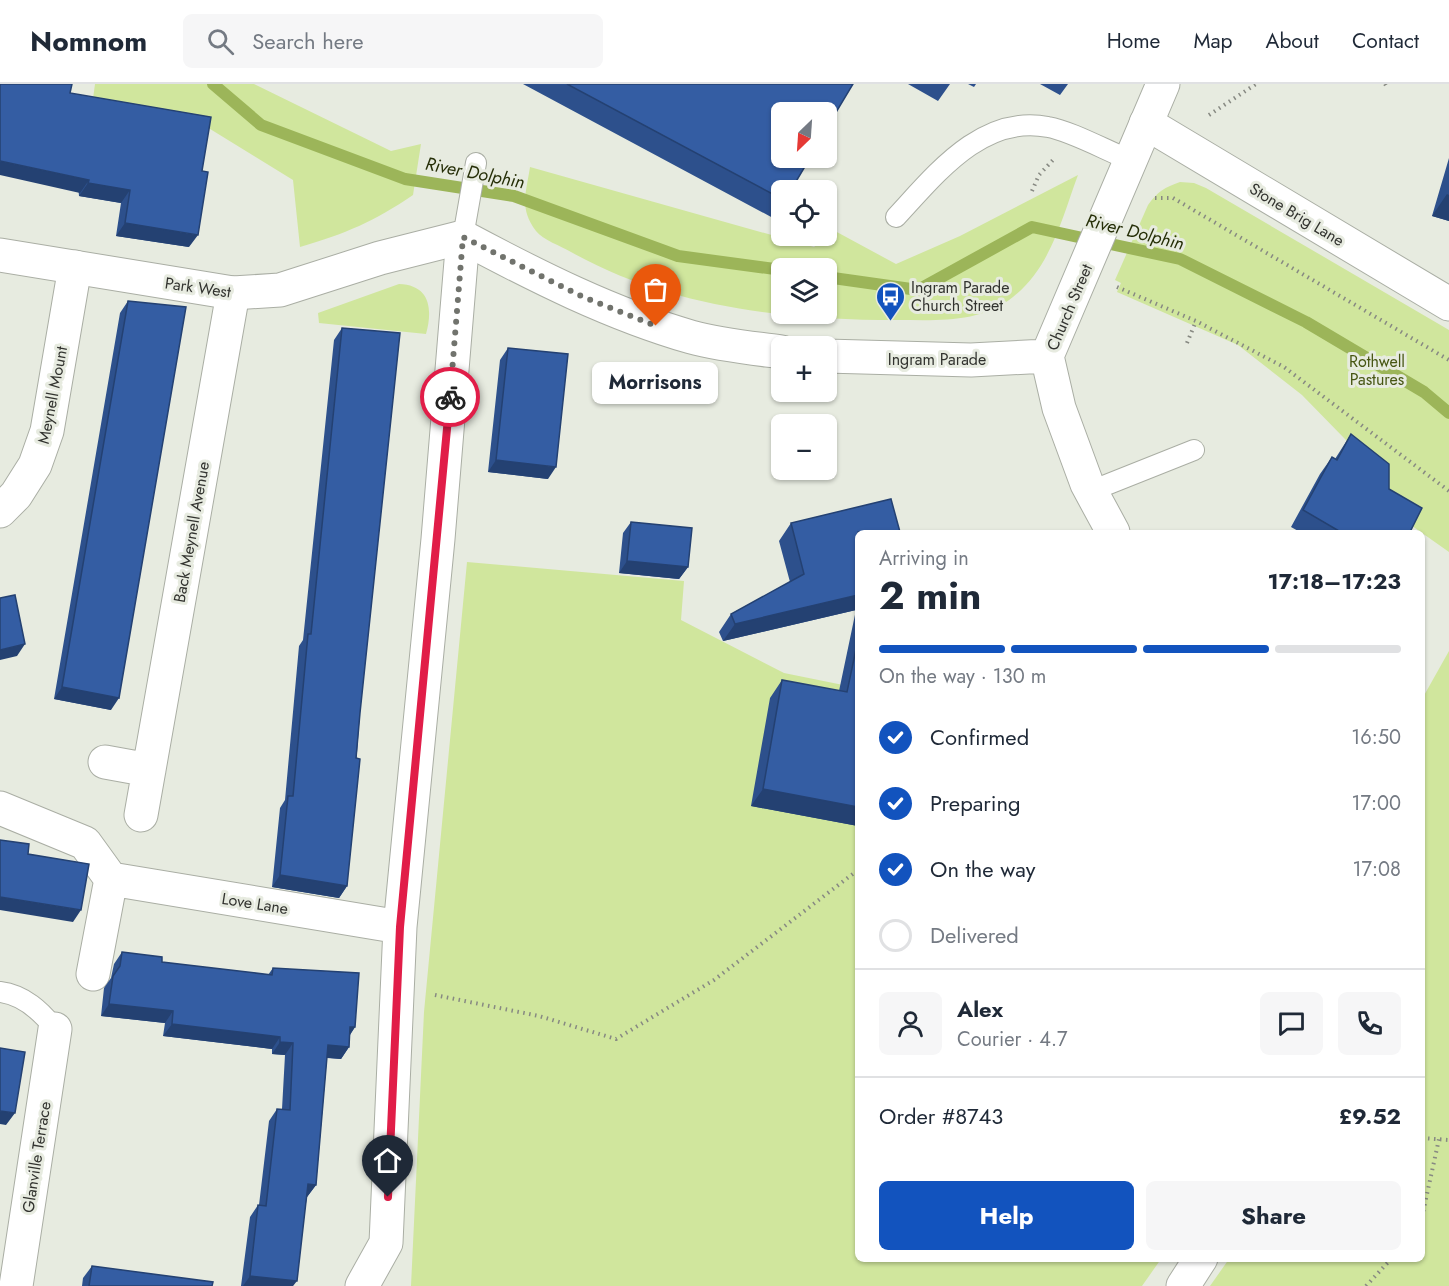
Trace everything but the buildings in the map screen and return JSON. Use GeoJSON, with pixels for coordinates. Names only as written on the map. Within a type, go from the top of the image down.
{"type":"FeatureCollection","features":[{"type":"Feature","properties":{"kind":"street","name":"Church Street"},"geometry":{"type":"LineString","coordinates":[[1112,530],[1091,492],[1059,408],[1047,356],[1130,160],[1159,132],[1163,84]]}},
{"type":"Feature","properties":{"kind":"street","name":"Stone Brig Lane"},"geometry":{"type":"LineString","coordinates":[[1159,132],[1449,304]]}},
{"type":"Feature","properties":{"kind":"street","name":"Park West"},"geometry":{"type":"LineString","coordinates":[[0,255],[233,293],[280,290],[380,258],[463,237]]}},
{"type":"Feature","properties":{"kind":"street"},"geometry":{"type":"LineString","coordinates":[[362,1286],[386,1243],[400,927],[438,538],[463,237],[583,297],[637,320],[693,338],[771,350]]}},
{"type":"Feature","properties":{"kind":"street","name":"Meynell Mount"},"geometry":{"type":"LineString","coordinates":[[0,511],[16,495],[35,465],[47,431],[75,267]]}},
{"type":"Feature","properties":{"kind":"street","name":"Back Meynell Avenue"},"geometry":{"type":"LineString","coordinates":[[141,815],[233,293]]}},
{"type":"Feature","properties":{"kind":"street","name":"Ingram Parade"},"geometry":{"type":"LineString","coordinates":[[837,356],[971,360],[1047,356]]}},
{"type":"Feature","properties":{"kind":"street"},"geometry":{"type":"LineString","coordinates":[[105,762],[148,770]]}},
{"type":"Feature","properties":{"kind":"street"},"geometry":{"type":"LineString","coordinates":[[0,808],[85,843],[111,879],[93,974]]}},
{"type":"Feature","properties":{"kind":"street","name":"Love Lane"},"geometry":{"type":"LineString","coordinates":[[111,879],[400,927]]}},
{"type":"Feature","properties":{"kind":"street","name":"Glanville Terrace"},"geometry":{"type":"LineString","coordinates":[[16,1286],[55,1029]]}},
{"type":"Feature","properties":{"kind":"street"},"geometry":{"type":"LineString","coordinates":[[1183,1286],[1198,1262]]}},
{"type":"Feature","properties":{"kind":"lane"},"geometry":{"type":"LineString","coordinates":[[896,217],[952,157],[992,133],[1029,125],[1050,127],[1130,160]]}},
{"type":"Feature","properties":{"kind":"lane"},"geometry":{"type":"LineString","coordinates":[[463,237],[476,163]]}},
{"type":"Feature","properties":{"kind":"lane"},"geometry":{"type":"LineString","coordinates":[[1091,492],[1194,450]]}},
{"type":"Feature","properties":{"kind":"lane"},"geometry":{"type":"LineString","coordinates":[[0,992],[8,993],[38,1008],[55,1029]]}},
{"type":"Feature","properties":{"kind":"path"},"geometry":{"type":"LineString","coordinates":[[1159,132],[1256,84]]}},
{"type":"Feature","properties":{"kind":"path"},"geometry":{"type":"LineString","coordinates":[[1114,196],[1173,198],[1449,360]]}},
{"type":"Feature","properties":{"kind":"path"},"geometry":{"type":"LineString","coordinates":[[1084,272],[1196,321],[1284,367],[1449,491]]}},
{"type":"Feature","properties":{"kind":"path"},"geometry":{"type":"LineString","coordinates":[[1187,344],[1196,321]]}},
{"type":"Feature","properties":{"kind":"path"},"geometry":{"type":"LineString","coordinates":[[396,987],[539,1017],[616,1039],[714,980],[855,872]]}},
{"type":"Feature","properties":{"kind":"path"},"geometry":{"type":"LineString","coordinates":[[1425,1137],[1449,1140]]}},
{"type":"Feature","properties":{"kind":"path"},"geometry":{"type":"LineString","coordinates":[[1425,1203],[1439,1139]]}},
{"type":"Feature","properties":{"kind":"path"},"geometry":{"type":"LineString","coordinates":[[1366,1286],[1388,1262]]}},
{"type":"Feature","properties":{"kind":"green space"},"geometry":{"type":"Polygon","coordinates":[[[95,84],[254,84],[391,151],[421,144],[413,195],[359,226],[300,247],[293,180],[202,124],[92,106],[95,84]]]}},
{"type":"Feature","properties":{"kind":"green space"},"geometry":{"type":"Polygon","coordinates":[[[530,167],[771,235],[771,246],[837,246],[837,232],[896,264],[960,236],[1078,175],[1054,241],[1046,257],[1026,285],[1000,306],[957,319],[837,318],[837,258],[771,258],[771,313],[688,298],[609,271],[552,243],[539,234],[531,223],[527,215],[526,193],[530,167]]]}},
{"type":"Feature","properties":{"kind":"green space","name":"Rothwell Pastures"},"geometry":{"type":"Polygon","coordinates":[[[1180,182],[1194,183],[1206,188],[1449,330],[1449,552],[1425,535],[1425,530],[1418,530],[1381,504],[1385,480],[1302,395],[1238,345],[1117,292],[1121,283],[1115,280],[1148,205],[1162,190],[1180,182]]]}},
{"type":"Feature","properties":{"kind":"green space"},"geometry":{"type":"Polygon","coordinates":[[[399,284],[417,289],[427,300],[429,316],[426,334],[319,323],[318,313],[399,284]]]}},
{"type":"Feature","properties":{"kind":"green space"},"geometry":{"type":"Polygon","coordinates":[[[467,562],[684,581],[681,620],[784,673],[855,687],[855,1262],[1159,1262],[1142,1286],[411,1286],[424,1012],[467,562]]]}},
{"type":"Feature","properties":{"kind":"green space"},"geometry":{"type":"Polygon","coordinates":[[[1449,651],[1449,1286],[1210,1286],[1227,1262],[1425,1262],[1425,694],[1449,651]]]}},
{"type":"Feature","properties":{"kind":"waterway","name":"River Dolphin"},"geometry":{"type":"LineString","coordinates":[[213,84],[261,125],[405,179],[514,196],[678,256],[771,269]]}},
{"type":"Feature","properties":{"kind":"waterway","name":"River Dolphin"},"geometry":{"type":"LineString","coordinates":[[837,279],[918,290],[1032,227],[1180,259],[1306,322],[1424,392],[1449,413]]}},
{"type":"Feature","properties":{"kind":"way so far"},"geometry":{"type":"LineString","coordinates":[[450,397],[463,237],[583,297],[656,326]]}},
{"type":"Feature","properties":{"kind":"place","name":"Ingram Parade Church Street"},"geometry":{"type":"Point","coordinates":[890,322]}},
{"type":"Feature","properties":{"kind":"place","name":"Morrisons"},"geometry":{"type":"Point","coordinates":[656,326]}},
{"type":"Feature","properties":{"kind":"route"},"geometry":{"type":"LineString","coordinates":[[388,1197],[400,927],[450,397]]}}]}
